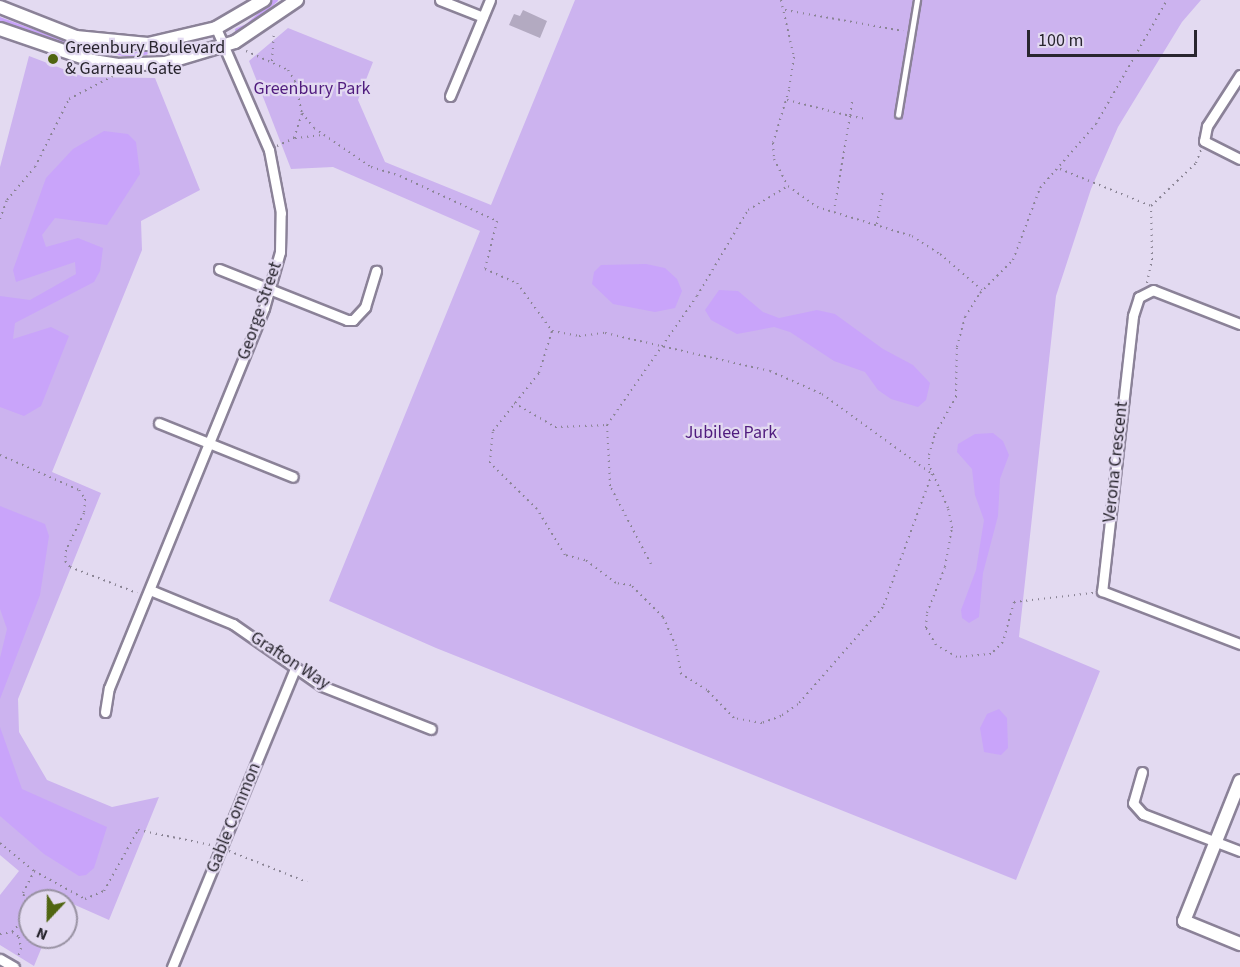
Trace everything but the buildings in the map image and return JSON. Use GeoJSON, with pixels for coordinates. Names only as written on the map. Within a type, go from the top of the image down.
{"type":"FeatureCollection","features":[{"type":"Feature","properties":{"kind":"street"},"geometry":{"type":"LineString","coordinates":[[0,7],[76,37],[122,43],[169,40],[216,28],[264,0]]}},
{"type":"Feature","properties":{"kind":"street"},"geometry":{"type":"LineString","coordinates":[[0,29],[65,54],[117,65],[165,63],[224,46],[270,21],[297,0]]}},
{"type":"Feature","properties":{"kind":"street"},"geometry":{"type":"LineString","coordinates":[[440,0],[483,18]]}},
{"type":"Feature","properties":{"kind":"street"},"geometry":{"type":"LineString","coordinates":[[450,96],[490,0]]}},
{"type":"Feature","properties":{"kind":"street","name":"George Street"},"geometry":{"type":"LineString","coordinates":[[105,712],[109,688],[271,290],[280,252],[281,213],[269,150],[216,28]]}},
{"type":"Feature","properties":{"kind":"street"},"geometry":{"type":"LineString","coordinates":[[1240,75],[1207,126],[1204,141],[1240,159]]}},
{"type":"Feature","properties":{"kind":"street"},"geometry":{"type":"LineString","coordinates":[[219,269],[338,318],[353,320],[365,307],[376,271]]}},
{"type":"Feature","properties":{"kind":"street"},"geometry":{"type":"LineString","coordinates":[[1145,291],[1160,292],[1240,324]]}},
{"type":"Feature","properties":{"kind":"street","name":"Verona Crescent"},"geometry":{"type":"LineString","coordinates":[[1102,591],[1133,316],[1145,291]]}},
{"type":"Feature","properties":{"kind":"street"},"geometry":{"type":"LineString","coordinates":[[159,423],[293,477]]}},
{"type":"Feature","properties":{"kind":"street","name":"Grafton Way"},"geometry":{"type":"LineString","coordinates":[[150,590],[233,624],[295,668],[332,690],[431,729]]}},
{"type":"Feature","properties":{"kind":"street"},"geometry":{"type":"LineString","coordinates":[[1102,591],[1240,644]]}},
{"type":"Feature","properties":{"kind":"street","name":"Gable Common"},"geometry":{"type":"LineString","coordinates":[[172,967],[295,668]]}},
{"type":"Feature","properties":{"kind":"street"},"geometry":{"type":"LineString","coordinates":[[1142,772],[1133,803],[1143,814],[1240,851]]}},
{"type":"Feature","properties":{"kind":"street"},"geometry":{"type":"LineString","coordinates":[[1240,782],[1184,921],[1240,944]]}},
{"type":"Feature","properties":{"kind":"street"},"geometry":{"type":"LineString","coordinates":[[0,959],[14,967]]}},
{"type":"Feature","properties":{"kind":"lane"},"geometry":{"type":"LineString","coordinates":[[898,115],[914,33],[917,0]]}},
{"type":"Feature","properties":{"kind":"path"},"geometry":{"type":"LineString","coordinates":[[781,0],[794,57],[786,100],[773,143],[774,159],[788,186],[807,202],[877,224],[927,244],[982,290]]}},
{"type":"Feature","properties":{"kind":"path"},"geometry":{"type":"LineString","coordinates":[[552,331],[539,373],[493,431],[490,463],[537,509],[565,555],[585,560],[616,583],[635,588],[666,622],[681,674],[707,690],[734,718],[749,723],[762,723],[798,704],[883,607],[932,474],[931,445],[958,390],[959,336],[965,317],[982,290],[1013,260],[1036,197],[1096,124],[1167,0]]}},
{"type":"Feature","properties":{"kind":"path"},"geometry":{"type":"LineString","coordinates":[[785,10],[914,33]]}},
{"type":"Feature","properties":{"kind":"path"},"geometry":{"type":"LineString","coordinates":[[272,61],[274,33]]}},
{"type":"Feature","properties":{"kind":"path"},"geometry":{"type":"LineString","coordinates":[[246,51],[288,70],[295,81],[302,113],[294,138]]}},
{"type":"Feature","properties":{"kind":"path"},"geometry":{"type":"LineString","coordinates":[[0,219],[7,200],[31,173],[69,99],[115,75]]}},
{"type":"Feature","properties":{"kind":"path"},"geometry":{"type":"LineString","coordinates":[[786,100],[867,119]]}},
{"type":"Feature","properties":{"kind":"path"},"geometry":{"type":"LineString","coordinates":[[834,212],[852,102]]}},
{"type":"Feature","properties":{"kind":"path"},"geometry":{"type":"LineString","coordinates":[[302,113],[325,135],[371,167],[400,176],[497,221],[485,269],[517,283],[552,331],[579,336],[604,333],[741,363],[794,380],[848,411],[932,474],[948,508],[952,528],[945,567],[927,613],[930,636],[943,650],[957,657],[991,654],[1003,642],[1014,602],[1102,591]]}},
{"type":"Feature","properties":{"kind":"path"},"geometry":{"type":"LineString","coordinates":[[269,150],[294,138],[325,135]]}},
{"type":"Feature","properties":{"kind":"path"},"geometry":{"type":"LineString","coordinates":[[1145,291],[1152,260],[1151,206],[1196,163],[1204,141]]}},
{"type":"Feature","properties":{"kind":"path"},"geometry":{"type":"LineString","coordinates":[[1059,169],[1151,206]]}},
{"type":"Feature","properties":{"kind":"path"},"geometry":{"type":"LineString","coordinates":[[651,564],[610,486],[606,425],[698,296],[748,210],[788,186]]}},
{"type":"Feature","properties":{"kind":"path"},"geometry":{"type":"LineString","coordinates":[[877,224],[884,191]]}},
{"type":"Feature","properties":{"kind":"path"},"geometry":{"type":"LineString","coordinates":[[514,403],[555,427],[606,425]]}},
{"type":"Feature","properties":{"kind":"path"},"geometry":{"type":"LineString","coordinates":[[0,455],[79,490],[85,499],[84,513],[66,550],[65,561],[69,567],[139,593]]}},
{"type":"Feature","properties":{"kind":"path"},"geometry":{"type":"LineString","coordinates":[[0,843],[34,871],[86,898],[104,891],[138,830],[213,845]]}},
{"type":"Feature","properties":{"kind":"path"},"geometry":{"type":"LineString","coordinates":[[231,852],[308,882]]}},
{"type":"Feature","properties":{"kind":"path"},"geometry":{"type":"LineString","coordinates":[[0,934],[12,932],[26,917],[28,907],[23,893],[34,871]]}},
{"type":"Feature","properties":{"kind":"path"},"geometry":{"type":"LineString","coordinates":[[12,932],[21,943],[18,957]]}},
{"type":"Feature","properties":{"kind":"green space","name":"Jubilee Park"},"geometry":{"type":"Polygon","coordinates":[[[575,0],[1201,0],[1182,22],[1118,127],[1091,189],[1056,296],[1019,637],[1100,671],[1016,880],[436,648],[329,601],[480,231],[333,167],[291,169],[249,61],[288,28],[373,62],[358,100],[385,162],[491,205],[575,0]]]}},
{"type":"Feature","properties":{"kind":"green space"},"geometry":{"type":"Polygon","coordinates":[[[29,56],[84,77],[155,78],[200,190],[141,221],[142,250],[52,472],[101,493],[18,699],[19,732],[47,780],[112,807],[159,797],[109,920],[78,906],[78,889],[18,889],[18,949],[41,949],[34,966],[0,945],[0,895],[19,871],[0,855],[0,167],[29,56]]]}},
{"type":"Feature","properties":{"kind":"shaded area"},"geometry":{"type":"Polygon","coordinates":[[[104,131],[128,134],[136,142],[140,174],[107,225],[55,218],[42,235],[46,247],[78,238],[103,248],[100,271],[94,282],[15,323],[13,339],[51,327],[69,336],[41,406],[24,416],[0,407],[0,296],[30,300],[76,274],[75,262],[16,282],[13,270],[46,178],[73,149],[104,131]]]}},
{"type":"Feature","properties":{"kind":"shaded area"},"geometry":{"type":"Polygon","coordinates":[[[646,264],[665,268],[677,279],[682,291],[675,308],[655,312],[613,304],[592,284],[594,272],[601,265],[646,264]]]}},
{"type":"Feature","properties":{"kind":"shaded area"},"geometry":{"type":"Polygon","coordinates":[[[719,290],[738,291],[763,312],[779,318],[817,310],[835,314],[883,349],[913,365],[930,383],[926,400],[918,407],[891,399],[878,390],[865,372],[834,361],[790,332],[774,327],[737,334],[711,320],[705,310],[719,290]]]}},
{"type":"Feature","properties":{"kind":"shaded area"},"geometry":{"type":"Polygon","coordinates":[[[993,433],[1003,441],[1009,455],[1000,479],[998,516],[983,573],[979,617],[969,623],[962,618],[961,610],[976,570],[984,520],[975,495],[972,469],[957,452],[958,444],[975,434],[993,433]]]}},
{"type":"Feature","properties":{"kind":"shaded area"},"geometry":{"type":"Polygon","coordinates":[[[0,506],[45,524],[49,536],[40,595],[0,699],[0,658],[7,629],[0,609],[0,506]]]}},
{"type":"Feature","properties":{"kind":"shaded area"},"geometry":{"type":"Polygon","coordinates":[[[999,709],[1007,718],[1008,748],[1001,755],[984,752],[980,728],[987,714],[999,709]]]}},
{"type":"Feature","properties":{"kind":"shaded area"},"geometry":{"type":"Polygon","coordinates":[[[0,727],[22,789],[107,827],[94,868],[86,875],[79,876],[44,854],[0,816],[0,727]]]}},
{"type":"Feature","properties":{"kind":"waterway"},"geometry":{"type":"LineString","coordinates":[[237,30],[247,26],[276,0]]}},
{"type":"Feature","properties":{"kind":"waterway"},"geometry":{"type":"LineString","coordinates":[[0,19],[70,45],[130,55],[205,44]]}},
{"type":"Feature","properties":{"kind":"place","name":"Greenbury Boulevard & Garneau Gate"},"geometry":{"type":"Point","coordinates":[53,59]}},
{"type":"Feature","properties":{"kind":"park label","name":"Greenbury Park"},"geometry":{"type":"Point","coordinates":[312,89]}}]}
